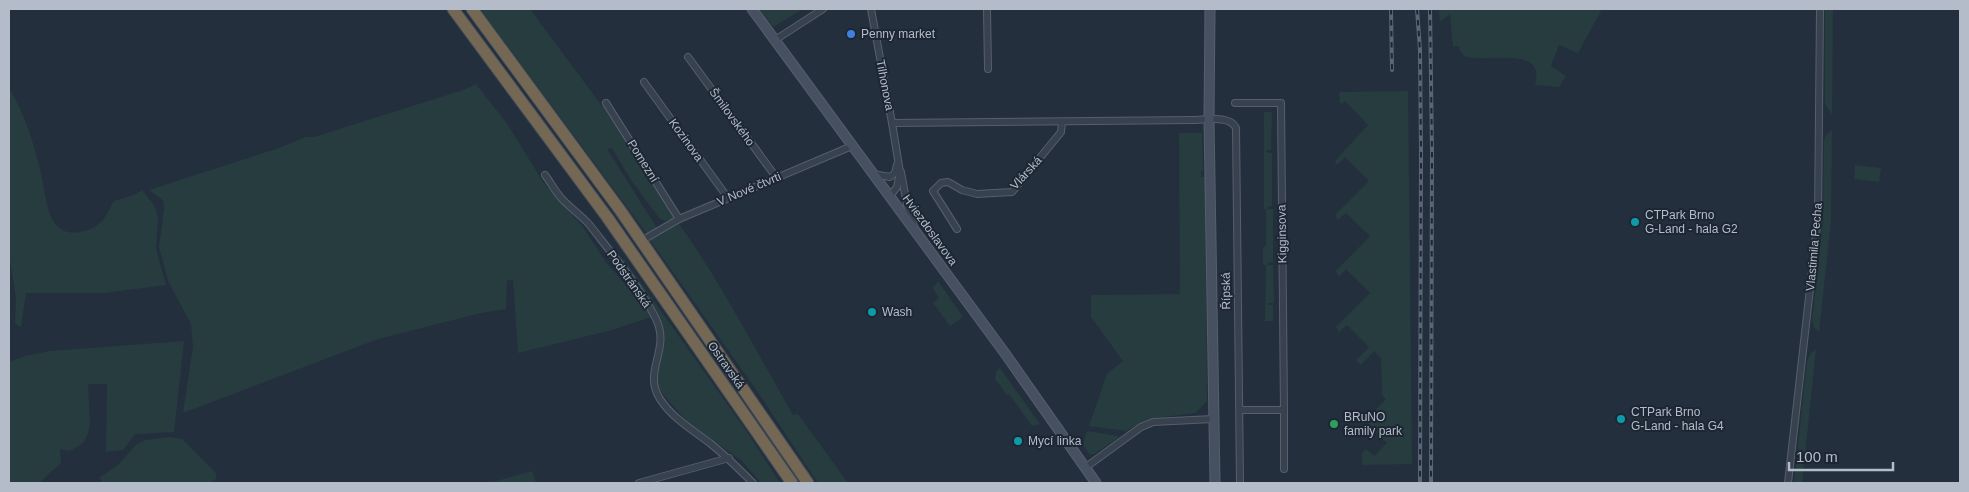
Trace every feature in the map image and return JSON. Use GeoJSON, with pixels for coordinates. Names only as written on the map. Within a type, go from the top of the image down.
{"type":"FeatureCollection","features":[{"type":"Feature","properties":{"kind":"highway","name":"Ostravská"},"geometry":{"type":"LineString","coordinates":[[453,9],[638,262],[792,483]]}},
{"type":"Feature","properties":{"kind":"highway","name":"Ostravská"},"geometry":{"type":"LineString","coordinates":[[472,9],[620,210],[808,483]]}},
{"type":"Feature","properties":{"kind":"main road","name":"Hviezdoslavova"},"geometry":{"type":"LineString","coordinates":[[752,9],[917,233],[1096,483]]}},
{"type":"Feature","properties":{"kind":"main road","name":"Řípská"},"geometry":{"type":"LineString","coordinates":[[1210,9],[1209,120],[1215,483]]}},
{"type":"Feature","properties":{"kind":"street"},"geometry":{"type":"LineString","coordinates":[[774,40],[822,9]]}},
{"type":"Feature","properties":{"kind":"street","name":"Tilhonova"},"geometry":{"type":"LineString","coordinates":[[871,9],[898,161],[899,181],[890,196]]}},
{"type":"Feature","properties":{"kind":"street"},"geometry":{"type":"LineString","coordinates":[[987,9],[988,69]]}},
{"type":"Feature","properties":{"kind":"street","name":"Vlastimila Pecha"},"geometry":{"type":"LineString","coordinates":[[1788,483],[1818,218],[1820,9]]}},
{"type":"Feature","properties":{"kind":"street","name":"Šmilovského"},"geometry":{"type":"LineString","coordinates":[[688,57],[776,177]]}},
{"type":"Feature","properties":{"kind":"street","name":"Kozinova"},"geometry":{"type":"LineString","coordinates":[[644,82],[728,198]]}},
{"type":"Feature","properties":{"kind":"street","name":"Pomezní"},"geometry":{"type":"LineString","coordinates":[[606,103],[679,219]]}},
{"type":"Feature","properties":{"kind":"street","name":"Kigginsova"},"geometry":{"type":"LineString","coordinates":[[1235,103],[1281,103],[1284,469]]}},
{"type":"Feature","properties":{"kind":"street"},"geometry":{"type":"LineString","coordinates":[[892,123],[1209,120]]}},
{"type":"Feature","properties":{"kind":"street","name":"Řípská"},"geometry":{"type":"LineString","coordinates":[[1209,120],[1229,120],[1236,128],[1240,483]]}},
{"type":"Feature","properties":{"kind":"street","name":"Vlárská"},"geometry":{"type":"LineString","coordinates":[[957,229],[932,191],[941,183],[948,182],[962,190],[977,194],[1012,192],[1062,132],[1062,122]]}},
{"type":"Feature","properties":{"kind":"street","name":"V Nové čtvrti"},"geometry":{"type":"LineString","coordinates":[[648,237],[679,219],[852,146]]}},
{"type":"Feature","properties":{"kind":"street"},"geometry":{"type":"LineString","coordinates":[[873,174],[890,177],[895,173],[898,161]]}},
{"type":"Feature","properties":{"kind":"street","name":"Tilhonova"},"geometry":{"type":"LineString","coordinates":[[898,161],[904,183],[907,206],[917,233]]}},
{"type":"Feature","properties":{"kind":"street","name":"Podstránská"},"geometry":{"type":"LineString","coordinates":[[545,175],[562,199],[588,223],[619,258],[642,293],[659,327],[661,345],[653,377],[654,387],[659,398],[684,426],[728,458],[752,483]]}},
{"type":"Feature","properties":{"kind":"street"},"geometry":{"type":"LineString","coordinates":[[1240,410],[1284,410]]}},
{"type":"Feature","properties":{"kind":"street"},"geometry":{"type":"LineString","coordinates":[[1086,468],[1141,427],[1152,422],[1213,419]]}},
{"type":"Feature","properties":{"kind":"street"},"geometry":{"type":"LineString","coordinates":[[639,483],[728,458]]}},
{"type":"Feature","properties":{"kind":"green space"},"geometry":{"type":"Polygon","coordinates":[[[480,9],[530,9],[602,106],[605,105],[675,218],[665,221],[659,218],[631,180],[612,148],[607,149],[657,228],[647,234],[480,9]]]}},
{"type":"Feature","properties":{"kind":"green space"},"geometry":{"type":"Polygon","coordinates":[[[759,9],[803,9],[773,27],[759,9]]]}},
{"type":"Feature","properties":{"kind":"green space"},"geometry":{"type":"Polygon","coordinates":[[[1439,9],[1602,9],[1578,53],[1559,45],[1551,66],[1566,76],[1559,87],[1535,85],[1536,72],[1532,64],[1523,60],[1464,56],[1459,46],[1453,46],[1450,14],[1440,22],[1439,9]]]}},
{"type":"Feature","properties":{"kind":"green space"},"geometry":{"type":"Polygon","coordinates":[[[1825,9],[1833,9],[1832,115],[1825,104],[1825,9]]]}},
{"type":"Feature","properties":{"kind":"green space"},"geometry":{"type":"Polygon","coordinates":[[[476,84],[508,125],[543,182],[583,227],[605,261],[646,306],[651,317],[612,330],[518,353],[513,279],[507,281],[506,309],[481,313],[378,339],[183,413],[193,347],[191,324],[168,281],[159,247],[164,209],[163,200],[149,190],[279,148],[306,137],[314,137],[463,90],[476,84]]]}},
{"type":"Feature","properties":{"kind":"green space"},"geometry":{"type":"Polygon","coordinates":[[[9,88],[20,108],[32,140],[41,173],[46,202],[54,222],[58,227],[69,232],[75,233],[88,230],[103,220],[114,201],[134,195],[142,190],[154,205],[158,216],[156,249],[166,285],[104,293],[26,293],[21,327],[15,324],[16,298],[9,254],[9,88]]]}},
{"type":"Feature","properties":{"kind":"green space"},"geometry":{"type":"Polygon","coordinates":[[[1408,91],[1412,464],[1362,465],[1362,454],[1366,449],[1374,456],[1387,443],[1365,421],[1386,399],[1382,395],[1381,358],[1374,351],[1361,365],[1356,360],[1369,347],[1347,325],[1339,332],[1336,327],[1370,293],[1346,269],[1339,277],[1336,271],[1370,236],[1346,213],[1338,220],[1335,215],[1369,181],[1345,157],[1337,165],[1335,161],[1368,125],[1345,101],[1342,104],[1340,103],[1339,92],[1408,91]]]}},
{"type":"Feature","properties":{"kind":"green space"},"geometry":{"type":"Polygon","coordinates":[[[1264,112],[1272,112],[1271,150],[1266,152],[1272,153],[1272,206],[1267,207],[1267,209],[1273,209],[1273,262],[1267,263],[1268,265],[1273,265],[1274,303],[1268,303],[1268,305],[1273,305],[1273,321],[1265,321],[1266,265],[1263,265],[1263,247],[1266,246],[1264,112]]]}},
{"type":"Feature","properties":{"kind":"green space"},"geometry":{"type":"Polygon","coordinates":[[[1832,130],[1831,221],[1819,332],[1814,327],[1812,320],[1823,221],[1824,141],[1826,135],[1832,130]]]}},
{"type":"Feature","properties":{"kind":"green space"},"geometry":{"type":"Polygon","coordinates":[[[1179,133],[1202,133],[1203,171],[1201,171],[1201,177],[1205,177],[1207,401],[1195,413],[1148,419],[1126,431],[1089,426],[1107,374],[1123,361],[1091,317],[1091,295],[1180,294],[1179,133]]]}},
{"type":"Feature","properties":{"kind":"green space"},"geometry":{"type":"Polygon","coordinates":[[[1855,165],[1881,168],[1879,182],[1854,179],[1855,165]]]}},
{"type":"Feature","properties":{"kind":"green space"},"geometry":{"type":"Polygon","coordinates":[[[679,224],[724,294],[793,415],[798,414],[848,483],[818,483],[755,388],[650,240],[679,224]]]}},
{"type":"Feature","properties":{"kind":"green space"},"geometry":{"type":"Polygon","coordinates":[[[624,259],[745,429],[780,483],[761,483],[742,461],[686,421],[661,392],[655,376],[664,345],[660,320],[643,289],[622,262],[624,259]]]}},
{"type":"Feature","properties":{"kind":"green space"},"geometry":{"type":"Polygon","coordinates":[[[938,281],[963,317],[950,326],[933,303],[939,298],[933,288],[938,281]]]}},
{"type":"Feature","properties":{"kind":"green space"},"geometry":{"type":"Polygon","coordinates":[[[184,341],[174,432],[135,434],[123,450],[106,452],[107,384],[88,384],[90,423],[83,443],[70,451],[60,449],[61,463],[39,483],[9,483],[9,362],[25,356],[50,351],[184,341]]]}},
{"type":"Feature","properties":{"kind":"green space"},"geometry":{"type":"Polygon","coordinates":[[[1816,349],[1802,483],[1794,483],[1807,362],[1810,354],[1816,349]]]}},
{"type":"Feature","properties":{"kind":"green space"},"geometry":{"type":"Polygon","coordinates":[[[1000,368],[1040,424],[1032,426],[1009,394],[1007,395],[995,379],[996,371],[1000,368]]]}},
{"type":"Feature","properties":{"kind":"green space"},"geometry":{"type":"Polygon","coordinates":[[[1087,431],[1118,436],[1118,438],[1090,455],[1083,445],[1087,431]]]}},
{"type":"Feature","properties":{"kind":"green space"},"geometry":{"type":"Polygon","coordinates":[[[170,437],[182,439],[216,473],[216,479],[209,483],[102,483],[100,477],[118,465],[137,444],[146,440],[170,437]]]}},
{"type":"Feature","properties":{"kind":"green space"},"geometry":{"type":"Polygon","coordinates":[[[532,471],[536,483],[489,483],[532,471]]]}},
{"type":"Feature","properties":{"kind":"railway"},"geometry":{"type":"LineString","coordinates":[[1391,9],[1392,70]]}},
{"type":"Feature","properties":{"kind":"railway"},"geometry":{"type":"LineString","coordinates":[[1417,9],[1420,50],[1421,151],[1420,483]]}},
{"type":"Feature","properties":{"kind":"railway"},"geometry":{"type":"LineString","coordinates":[[1430,9],[1432,152],[1431,483]]}},
{"type":"Feature","properties":{"kind":"place","name":"Penny market"},"geometry":{"type":"Point","coordinates":[851,34]}},
{"type":"Feature","properties":{"kind":"place","name":"CTPark Brno G-Land - hala G2"},"geometry":{"type":"Point","coordinates":[1635,222]}},
{"type":"Feature","properties":{"kind":"place","name":"Wash"},"geometry":{"type":"Point","coordinates":[872,312]}},
{"type":"Feature","properties":{"kind":"place","name":"CTPark Brno G-Land - hala G4"},"geometry":{"type":"Point","coordinates":[1621,419]}},
{"type":"Feature","properties":{"kind":"place","name":"BRuNO family park"},"geometry":{"type":"Point","coordinates":[1334,424]}},
{"type":"Feature","properties":{"kind":"place","name":"Mycí linka"},"geometry":{"type":"Point","coordinates":[1018,441]}}]}
